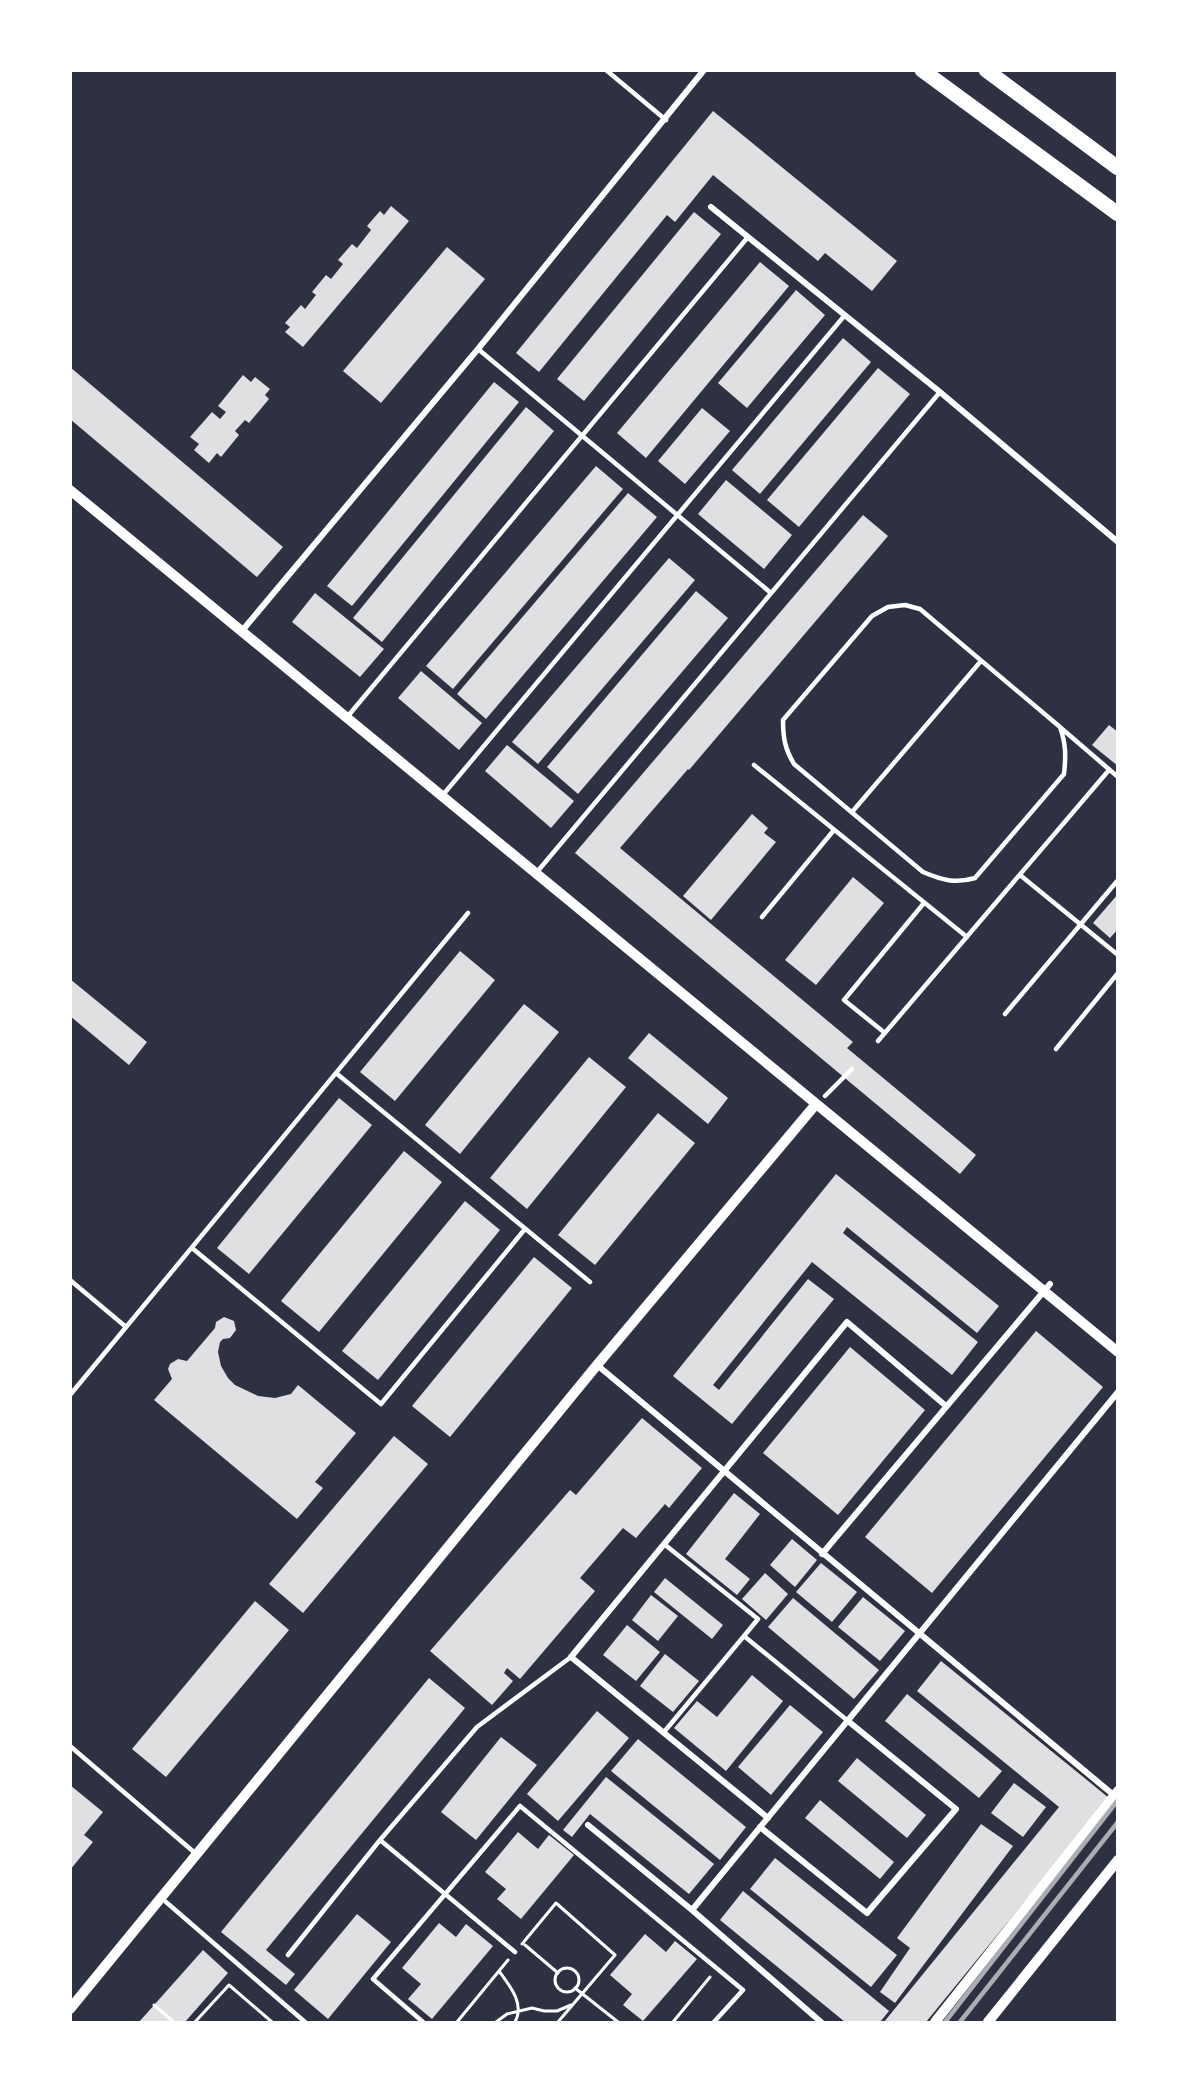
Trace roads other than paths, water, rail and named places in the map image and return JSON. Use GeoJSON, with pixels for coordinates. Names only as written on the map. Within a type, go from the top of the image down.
{"type":"FeatureCollection","features":[{"type":"Feature","properties":{"kind":"highway"},"geometry":{"type":"LineString","coordinates":[[922,70],[1118,214]]}},
{"type":"Feature","properties":{"kind":"highway"},"geometry":{"type":"LineString","coordinates":[[986,70],[1118,168]]}},
{"type":"Feature","properties":{"kind":"street"},"geometry":{"type":"LineString","coordinates":[[241,632],[478,349],[666,120],[704,70]]}},
{"type":"Feature","properties":{"kind":"street"},"geometry":{"type":"LineString","coordinates":[[711,207],[940,392],[1118,542]]}},
{"type":"Feature","properties":{"kind":"street"},"geometry":{"type":"LineString","coordinates":[[70,490],[816,1104],[1047,1288],[1118,1352]]}},
{"type":"Feature","properties":{"kind":"street"},"geometry":{"type":"LineString","coordinates":[[70,2009],[597,1365],[816,1104]]}},
{"type":"Feature","properties":{"kind":"street"},"geometry":{"type":"LineString","coordinates":[[822,1554],[1047,1288]]}},
{"type":"Feature","properties":{"kind":"street"},"geometry":{"type":"LineString","coordinates":[[768,1818],[572,1657],[847,1322],[946,1406]]}},
{"type":"Feature","properties":{"kind":"street"},"geometry":{"type":"LineString","coordinates":[[597,1365],[725,1470],[822,1554],[1116,1795],[935,2022]]}},
{"type":"Feature","properties":{"kind":"street"},"geometry":{"type":"LineString","coordinates":[[692,1910],[1118,1392]]}},
{"type":"Feature","properties":{"kind":"street"},"geometry":{"type":"LineString","coordinates":[[760,1827],[867,1913],[956,1809],[848,1721]]}},
{"type":"Feature","properties":{"kind":"street"},"geometry":{"type":"LineString","coordinates":[[588,1825],[692,1910],[821,2022]]}},
{"type":"Feature","properties":{"kind":"street"},"geometry":{"type":"LineString","coordinates":[[988,2022],[1118,1860]]}},
{"type":"Feature","properties":{"kind":"lane"},"geometry":{"type":"LineString","coordinates":[[606,70],[666,120]]}},
{"type":"Feature","properties":{"kind":"lane"},"geometry":{"type":"LineString","coordinates":[[346,717],[748,237]]}},
{"type":"Feature","properties":{"kind":"lane"},"geometry":{"type":"LineString","coordinates":[[442,796],[845,315]]}},
{"type":"Feature","properties":{"kind":"lane"},"geometry":{"type":"LineString","coordinates":[[478,349],[771,593]]}},
{"type":"Feature","properties":{"kind":"lane"},"geometry":{"type":"LineString","coordinates":[[536,873],[940,392]]}},
{"type":"Feature","properties":{"kind":"lane"},"geometry":{"type":"LineString","coordinates":[[1060,727],[1065,741],[1064,774],[975,878],[963,882],[944,881],[923,872],[794,764],[785,749],[783,736],[783,720],[872,616],[888,607],[905,605],[920,609],[1060,727],[1118,777]]}},
{"type":"Feature","properties":{"kind":"lane"},"geometry":{"type":"LineString","coordinates":[[852,813],[981,661]]}},
{"type":"Feature","properties":{"kind":"lane"},"geometry":{"type":"LineString","coordinates":[[754,765],[967,937]]}},
{"type":"Feature","properties":{"kind":"lane"},"geometry":{"type":"LineString","coordinates":[[878,1041],[1109,770]]}},
{"type":"Feature","properties":{"kind":"lane"},"geometry":{"type":"LineString","coordinates":[[762,917],[834,830]]}},
{"type":"Feature","properties":{"kind":"lane"},"geometry":{"type":"LineString","coordinates":[[1020,875],[1118,955]]}},
{"type":"Feature","properties":{"kind":"lane"},"geometry":{"type":"LineString","coordinates":[[1005,1014],[1118,880]]}},
{"type":"Feature","properties":{"kind":"lane"},"geometry":{"type":"LineString","coordinates":[[885,1033],[844,1000],[924,903]]}},
{"type":"Feature","properties":{"kind":"lane"},"geometry":{"type":"LineString","coordinates":[[70,1395],[468,913]]}},
{"type":"Feature","properties":{"kind":"lane"},"geometry":{"type":"LineString","coordinates":[[1056,1049],[1118,973]]}},
{"type":"Feature","properties":{"kind":"lane"},"geometry":{"type":"LineString","coordinates":[[825,1096],[852,1069]]}},
{"type":"Feature","properties":{"kind":"lane"},"geometry":{"type":"LineString","coordinates":[[336,1073],[590,1282]]}},
{"type":"Feature","properties":{"kind":"lane"},"geometry":{"type":"LineString","coordinates":[[192,1248],[381,1404],[525,1229]]}},
{"type":"Feature","properties":{"kind":"lane"},"geometry":{"type":"LineString","coordinates":[[70,1280],[126,1327]]}},
{"type":"Feature","properties":{"kind":"lane"},"geometry":{"type":"LineString","coordinates":[[664,1544],[758,1619],[664,1732]]}},
{"type":"Feature","properties":{"kind":"lane"},"geometry":{"type":"LineString","coordinates":[[744,1635],[848,1721]]}},
{"type":"Feature","properties":{"kind":"lane"},"geometry":{"type":"LineString","coordinates":[[288,1955],[380,1840],[477,1727],[572,1657]]}},
{"type":"Feature","properties":{"kind":"lane"},"geometry":{"type":"LineString","coordinates":[[70,1746],[197,1855]]}},
{"type":"Feature","properties":{"kind":"lane"},"geometry":{"type":"LineString","coordinates":[[423,2022],[373,1978],[520,1806],[742,1990],[714,2022]]}},
{"type":"Feature","properties":{"kind":"lane"},"geometry":{"type":"LineString","coordinates":[[380,1840],[515,1952]]}},
{"type":"Feature","properties":{"kind":"lane"},"geometry":{"type":"LineString","coordinates":[[166,1902],[305,2022]]}},
{"type":"Feature","properties":{"kind":"railway"},"geometry":{"type":"LineString","coordinates":[[945,2022],[1118,1800]]}},
{"type":"Feature","properties":{"kind":"railway"},"geometry":{"type":"LineString","coordinates":[[960,2022],[1118,1822]]}}]}
